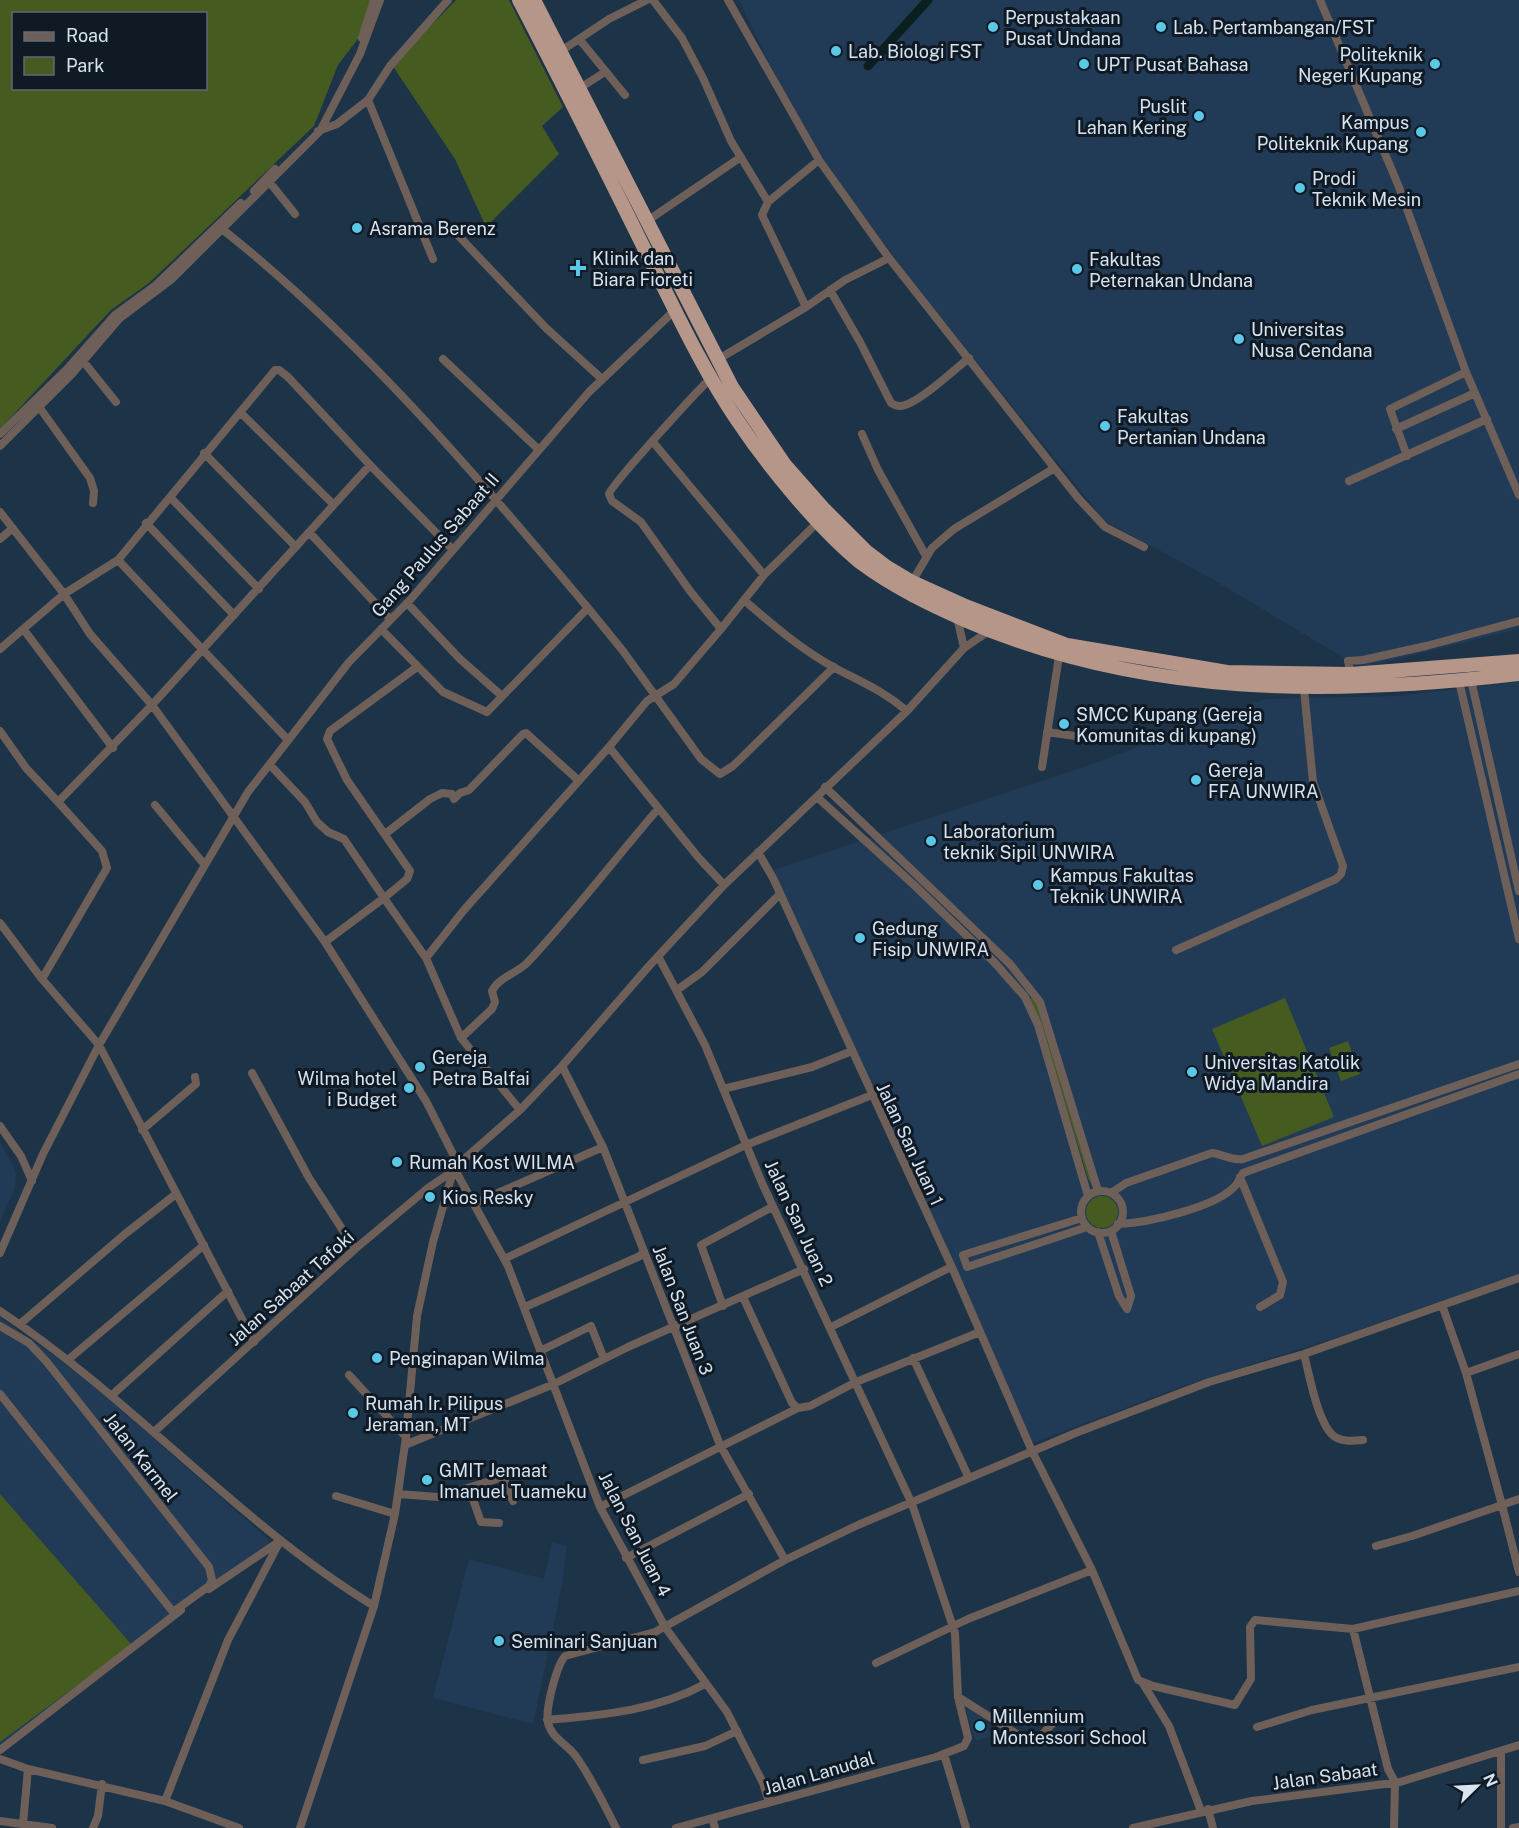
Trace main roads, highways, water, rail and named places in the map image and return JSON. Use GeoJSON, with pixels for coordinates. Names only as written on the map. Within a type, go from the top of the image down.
{"type":"FeatureCollection","features":[{"type":"Feature","properties":{"kind":"highway"},"geometry":{"type":"LineString","coordinates":[[519,0],[711,378],[753,443],[819,521],[859,561],[883,578],[957,617],[1059,656],[1093,656]]}},
{"type":"Feature","properties":{"kind":"highway"},"geometry":{"type":"LineString","coordinates":[[534,0],[717,360],[757,427],[823,508],[866,551],[912,582],[1023,630],[1093,656],[1180,680],[1465,681],[1519,674]]}},
{"type":"Feature","properties":{"kind":"highway"},"geometry":{"type":"LineString","coordinates":[[652,264],[665,257]]}},
{"type":"Feature","properties":{"kind":"highway"},"geometry":{"type":"LineString","coordinates":[[1303,682],[1351,674],[1519,661]]}},
{"type":"Feature","properties":{"kind":"waterway"},"geometry":{"type":"LineString","coordinates":[[868,66],[928,0]]}},
{"type":"Feature","properties":{"kind":"place","name":"Perpustakaan Pusat Undana"},"geometry":{"type":"Point","coordinates":[993,27]}},
{"type":"Feature","properties":{"kind":"place","name":"Lab. Pertambangan/FST"},"geometry":{"type":"Point","coordinates":[1161,27]}},
{"type":"Feature","properties":{"kind":"place","name":"Lab. Biologi FST"},"geometry":{"type":"Point","coordinates":[836,51]}},
{"type":"Feature","properties":{"kind":"place","name":"UPT Pusat Bahasa"},"geometry":{"type":"Point","coordinates":[1084,64]}},
{"type":"Feature","properties":{"kind":"place","name":"Politeknik Negeri Kupang"},"geometry":{"type":"Point","coordinates":[1435,64]}},
{"type":"Feature","properties":{"kind":"place","name":"Puslit Lahan Kering"},"geometry":{"type":"Point","coordinates":[1199,116]}},
{"type":"Feature","properties":{"kind":"place","name":"Kampus Politeknik Kupang"},"geometry":{"type":"Point","coordinates":[1421,132]}},
{"type":"Feature","properties":{"kind":"place","name":"Prodi Teknik Mesin"},"geometry":{"type":"Point","coordinates":[1300,188]}},
{"type":"Feature","properties":{"kind":"place","name":"Asrama Berenz"},"geometry":{"type":"Point","coordinates":[357,228]}},
{"type":"Feature","properties":{"kind":"place","name":"Klinik dan Biara Fioreti"},"geometry":{"type":"Point","coordinates":[578,268]}},
{"type":"Feature","properties":{"kind":"place","name":"Fakultas Peternakan Undana"},"geometry":{"type":"Point","coordinates":[1077,269]}},
{"type":"Feature","properties":{"kind":"place","name":"Universitas Nusa Cendana"},"geometry":{"type":"Point","coordinates":[1239,339]}},
{"type":"Feature","properties":{"kind":"place","name":"Fakultas Pertanian Undana"},"geometry":{"type":"Point","coordinates":[1105,426]}},
{"type":"Feature","properties":{"kind":"place","name":"SMCC Kupang (Gereja Komunitas di kupang)"},"geometry":{"type":"Point","coordinates":[1064,724]}},
{"type":"Feature","properties":{"kind":"place","name":"Gereja FFA UNWIRA"},"geometry":{"type":"Point","coordinates":[1196,780]}},
{"type":"Feature","properties":{"kind":"place","name":"Laboratorium teknik Sipil UNWIRA"},"geometry":{"type":"Point","coordinates":[931,841]}},
{"type":"Feature","properties":{"kind":"place","name":"Kampus Fakultas Teknik UNWIRA"},"geometry":{"type":"Point","coordinates":[1038,885]}},
{"type":"Feature","properties":{"kind":"place","name":"Gedung Fisip UNWIRA"},"geometry":{"type":"Point","coordinates":[860,938]}},
{"type":"Feature","properties":{"kind":"place","name":"Gereja Petra Balfai"},"geometry":{"type":"Point","coordinates":[420,1067]}},
{"type":"Feature","properties":{"kind":"place","name":"Universitas Katolik Widya Mandira"},"geometry":{"type":"Point","coordinates":[1192,1072]}},
{"type":"Feature","properties":{"kind":"place","name":"Wilma hotel i Budget"},"geometry":{"type":"Point","coordinates":[409,1088]}},
{"type":"Feature","properties":{"kind":"place","name":"Rumah Kost WILMA"},"geometry":{"type":"Point","coordinates":[397,1162]}},
{"type":"Feature","properties":{"kind":"place","name":"Kios Resky"},"geometry":{"type":"Point","coordinates":[430,1197]}},
{"type":"Feature","properties":{"kind":"place","name":"Penginapan Wilma"},"geometry":{"type":"Point","coordinates":[377,1358]}},
{"type":"Feature","properties":{"kind":"place","name":"Rumah Ir. Pilipus Jeraman, MT"},"geometry":{"type":"Point","coordinates":[353,1413]}},
{"type":"Feature","properties":{"kind":"place","name":"GMIT Jemaat Imanuel Tuameku"},"geometry":{"type":"Point","coordinates":[427,1480]}},
{"type":"Feature","properties":{"kind":"place","name":"Seminari Sanjuan"},"geometry":{"type":"Point","coordinates":[499,1641]}},
{"type":"Feature","properties":{"kind":"place","name":"Millennium Montessori School"},"geometry":{"type":"Point","coordinates":[980,1726]}}]}
